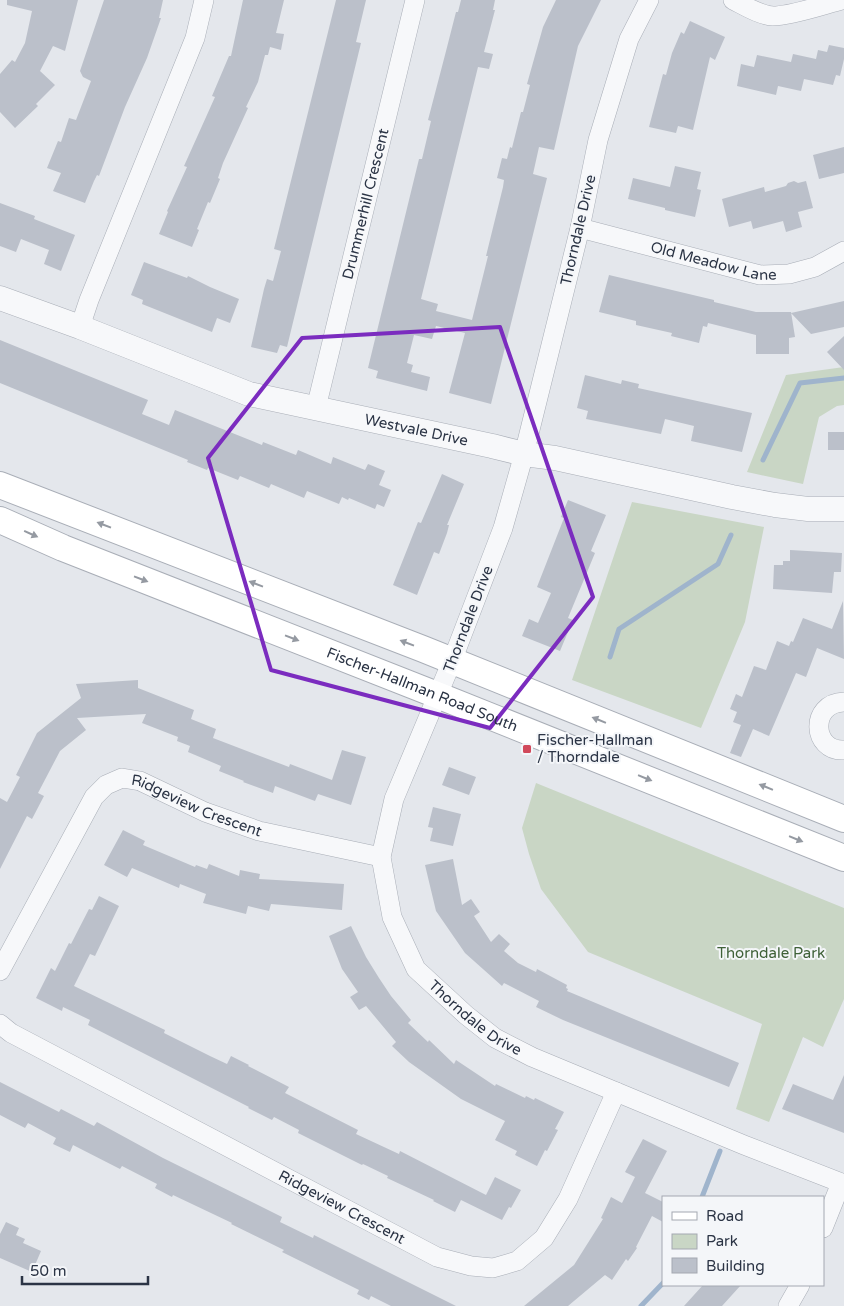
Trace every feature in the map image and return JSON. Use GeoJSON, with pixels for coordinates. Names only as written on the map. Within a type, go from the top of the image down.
{"type":"FeatureCollection","features":[{"type":"Feature","properties":{"kind":"main road"},"geometry":{"type":"LineString","coordinates":[[0,484],[452,661],[844,819]]}},
{"type":"Feature","properties":{"kind":"main road","name":"Fischer-Hallman Road South"},"geometry":{"type":"LineString","coordinates":[[0,520],[63,548],[844,858]]}},
{"type":"Feature","properties":{"kind":"street"},"geometry":{"type":"LineString","coordinates":[[80,326],[92,291],[195,38],[204,0]]}},
{"type":"Feature","properties":{"kind":"street","name":"Drummerhill Crescent"},"geometry":{"type":"LineString","coordinates":[[316,408],[415,0]]}},
{"type":"Feature","properties":{"kind":"street","name":"Thorndale Drive"},"geometry":{"type":"LineString","coordinates":[[649,0],[629,39],[598,140],[580,228],[524,454],[503,528],[452,661],[394,799],[381,856],[392,917],[416,969],[466,1015],[495,1038],[532,1057],[744,1145],[842,1183]]}},
{"type":"Feature","properties":{"kind":"street"},"geometry":{"type":"LineString","coordinates":[[733,0],[761,13],[773,16],[842,0]]}},
{"type":"Feature","properties":{"kind":"street","name":"Old Meadow Lane"},"geometry":{"type":"LineString","coordinates":[[580,228],[760,275],[788,274],[815,267],[844,251]]}},
{"type":"Feature","properties":{"kind":"street","name":"Westvale Drive"},"geometry":{"type":"LineString","coordinates":[[0,298],[80,326],[249,394],[524,454],[555,458],[732,498],[808,509],[844,509]]}},
{"type":"Feature","properties":{"kind":"street"},"geometry":{"type":"LineString","coordinates":[[844,702],[831,704],[824,710],[818,729],[821,738],[827,745],[844,750]]}},
{"type":"Feature","properties":{"kind":"street","name":"Ridgeview Crescent"},"geometry":{"type":"LineString","coordinates":[[0,971],[94,797],[106,784],[122,778],[140,781],[205,812],[259,831],[381,856]]}},
{"type":"Feature","properties":{"kind":"street","name":"Ridgeview Crescent"},"geometry":{"type":"LineString","coordinates":[[0,1024],[11,1034],[437,1257],[471,1266],[493,1268],[517,1261],[544,1238],[568,1199],[616,1092]]}},
{"type":"Feature","properties":{"kind":"street"},"geometry":{"type":"LineString","coordinates":[[824,1226],[842,1183]]}},
{"type":"Feature","properties":{"kind":"street"},"geometry":{"type":"LineString","coordinates":[[788,1306],[799,1286]]}},
{"type":"Feature","properties":{"kind":"highlighted area"},"geometry":{"type":"Polygon","coordinates":[[[500,327],[593,597],[490,728],[271,670],[208,458],[302,338],[500,327]]]}},
{"type":"Feature","properties":{"kind":"green space"},"geometry":{"type":"Polygon","coordinates":[[[844,367],[844,405],[837,406],[819,417],[803,484],[747,472],[786,375],[844,367]]]}},
{"type":"Feature","properties":{"kind":"green space"},"geometry":{"type":"Polygon","coordinates":[[[632,502],[764,527],[745,622],[701,728],[572,680],[632,502]]]}},
{"type":"Feature","properties":{"kind":"green space","name":"Thorndale Park"},"geometry":{"type":"Polygon","coordinates":[[[536,783],[844,908],[844,999],[823,1047],[803,1037],[769,1122],[736,1109],[762,1024],[588,952],[541,889],[522,828],[536,783]]]}},
{"type":"Feature","properties":{"kind":"building"},"geometry":{"type":"Polygon","coordinates":[[[7,0],[78,0],[65,51],[53,46],[40,71],[55,85],[36,104],[38,106],[15,128],[0,112],[0,74],[12,60],[15,62],[25,43],[32,11],[7,5],[7,0]]]}},
{"type":"Feature","properties":{"kind":"building"},"geometry":{"type":"Polygon","coordinates":[[[104,0],[163,0],[159,18],[161,18],[147,58],[125,107],[99,176],[97,175],[85,203],[53,191],[61,173],[47,168],[58,141],[61,142],[69,118],[76,120],[91,81],[83,77],[80,71],[104,0]]]}},
{"type":"Feature","properties":{"kind":"building"},"geometry":{"type":"Polygon","coordinates":[[[243,0],[284,0],[276,33],[284,34],[281,50],[270,47],[268,55],[265,55],[258,82],[223,163],[218,178],[220,179],[210,203],[208,202],[192,247],[159,234],[187,167],[184,166],[215,97],[212,96],[229,56],[231,56],[243,0]]]}},
{"type":"Feature","properties":{"kind":"building"},"geometry":{"type":"Polygon","coordinates":[[[336,0],[366,0],[356,42],[361,43],[287,347],[280,345],[277,353],[251,347],[267,279],[273,281],[281,251],[274,249],[336,0]]]}},
{"type":"Feature","properties":{"kind":"building"},"geometry":{"type":"Polygon","coordinates":[[[461,0],[495,0],[493,10],[495,10],[484,52],[493,54],[489,69],[478,67],[421,299],[438,304],[436,311],[472,320],[503,187],[504,180],[497,178],[502,158],[507,159],[510,147],[512,148],[521,112],[523,112],[530,85],[527,84],[543,27],[556,0],[601,0],[578,46],[554,150],[539,147],[533,174],[547,178],[491,404],[449,393],[465,333],[436,326],[432,339],[414,335],[407,363],[413,365],[411,372],[430,377],[427,391],[376,378],[378,371],[368,368],[419,159],[422,159],[431,121],[428,120],[456,12],[458,12],[461,0]]]}},
{"type":"Feature","properties":{"kind":"building"},"geometry":{"type":"Polygon","coordinates":[[[690,21],[725,37],[715,60],[710,57],[693,130],[678,126],[676,133],[649,127],[663,74],[666,75],[672,53],[681,32],[684,34],[690,21]]]}},
{"type":"Feature","properties":{"kind":"building"},"geometry":{"type":"Polygon","coordinates":[[[829,45],[844,48],[844,59],[840,76],[836,75],[833,85],[804,79],[801,91],[778,86],[776,95],[737,86],[741,64],[754,67],[757,55],[791,62],[793,54],[816,59],[818,50],[827,52],[829,45]]]}},
{"type":"Feature","properties":{"kind":"building"},"geometry":{"type":"Polygon","coordinates":[[[844,147],[844,173],[819,179],[813,155],[844,147]]]}},
{"type":"Feature","properties":{"kind":"building"},"geometry":{"type":"Polygon","coordinates":[[[675,166],[701,172],[697,189],[701,190],[695,217],[628,199],[633,178],[670,187],[675,166]]]}},
{"type":"Feature","properties":{"kind":"building"},"geometry":{"type":"Polygon","coordinates":[[[794,181],[798,183],[806,181],[813,208],[798,212],[802,227],[786,232],[783,221],[753,229],[751,221],[729,227],[722,199],[764,187],[765,192],[786,186],[794,181]]]}},
{"type":"Feature","properties":{"kind":"building"},"geometry":{"type":"Polygon","coordinates":[[[0,203],[35,216],[34,219],[75,235],[61,271],[44,264],[49,250],[21,239],[16,252],[0,246],[0,203]]]}},
{"type":"Feature","properties":{"kind":"building"},"geometry":{"type":"Polygon","coordinates":[[[144,262],[187,278],[188,276],[239,299],[230,323],[217,318],[212,332],[142,304],[143,300],[131,295],[144,262]]]}},
{"type":"Feature","properties":{"kind":"building"},"geometry":{"type":"Polygon","coordinates":[[[609,275],[756,312],[791,312],[795,337],[789,338],[789,354],[756,354],[756,335],[708,323],[707,327],[703,326],[699,343],[671,336],[672,333],[636,325],[636,321],[599,312],[609,275]]]}},
{"type":"Feature","properties":{"kind":"building"},"geometry":{"type":"Polygon","coordinates":[[[844,301],[844,327],[811,334],[791,313],[844,301]]]}},
{"type":"Feature","properties":{"kind":"building"},"geometry":{"type":"Polygon","coordinates":[[[844,336],[844,370],[827,352],[844,336]]]}},
{"type":"Feature","properties":{"kind":"building"},"geometry":{"type":"Polygon","coordinates":[[[0,340],[148,400],[142,414],[169,425],[175,410],[262,445],[263,442],[296,455],[298,450],[331,464],[333,457],[365,470],[368,464],[385,471],[379,485],[391,490],[384,507],[377,504],[375,509],[342,497],[339,504],[307,491],[304,498],[271,484],[269,488],[240,476],[238,480],[208,468],[207,470],[187,462],[188,460],[0,383],[0,340]]]}},
{"type":"Feature","properties":{"kind":"building"},"geometry":{"type":"Polygon","coordinates":[[[585,375],[621,384],[622,380],[639,384],[638,388],[752,413],[742,452],[691,441],[694,426],[665,419],[661,434],[586,419],[588,411],[577,408],[585,375]]]}},
{"type":"Feature","properties":{"kind":"building"},"geometry":{"type":"Polygon","coordinates":[[[828,432],[844,432],[844,450],[828,450],[828,432]]]}},
{"type":"Feature","properties":{"kind":"building"},"geometry":{"type":"Polygon","coordinates":[[[442,474],[464,484],[447,525],[449,525],[447,533],[439,554],[434,552],[417,595],[393,585],[418,522],[421,523],[442,474]]]}},
{"type":"Feature","properties":{"kind":"building"},"geometry":{"type":"Polygon","coordinates":[[[568,500],[606,515],[591,551],[595,553],[568,618],[573,620],[560,651],[522,636],[529,619],[538,623],[551,593],[537,587],[564,518],[561,517],[568,500]]]}},
{"type":"Feature","properties":{"kind":"building"},"geometry":{"type":"Polygon","coordinates":[[[790,550],[842,553],[841,572],[834,572],[832,593],[773,589],[774,565],[783,565],[783,561],[790,561],[790,550]]]}},
{"type":"Feature","properties":{"kind":"building"},"geometry":{"type":"Polygon","coordinates":[[[843,601],[844,659],[817,648],[806,677],[796,673],[769,736],[753,729],[741,757],[730,753],[741,725],[733,722],[737,712],[730,709],[736,694],[742,697],[754,666],[766,670],[777,641],[789,646],[791,641],[793,642],[803,618],[832,629],[843,601]]]}},
{"type":"Feature","properties":{"kind":"building"},"geometry":{"type":"Polygon","coordinates":[[[138,680],[138,688],[194,710],[191,719],[216,729],[213,738],[289,767],[290,764],[332,780],[342,750],[366,757],[351,805],[318,794],[315,801],[275,786],[273,793],[243,782],[219,771],[221,766],[188,752],[190,746],[177,741],[178,737],[142,723],[146,714],[77,718],[86,730],[60,751],[38,793],[44,796],[32,819],[27,816],[0,869],[0,798],[7,802],[20,777],[16,775],[37,733],[81,698],[76,684],[138,680]]]}},
{"type":"Feature","properties":{"kind":"building"},"geometry":{"type":"Polygon","coordinates":[[[449,767],[476,777],[469,795],[442,785],[449,767]]]}},
{"type":"Feature","properties":{"kind":"building"},"geometry":{"type":"Polygon","coordinates":[[[433,807],[461,814],[453,846],[430,841],[433,828],[428,827],[433,807]]]}},
{"type":"Feature","properties":{"kind":"building"},"geometry":{"type":"Polygon","coordinates":[[[123,830],[145,841],[143,845],[195,867],[196,865],[207,869],[209,864],[239,876],[240,870],[260,874],[259,879],[344,884],[342,910],[271,904],[269,911],[248,906],[246,914],[203,903],[206,894],[180,884],[179,888],[132,868],[127,877],[104,865],[123,830]]]}},
{"type":"Feature","properties":{"kind":"building"},"geometry":{"type":"Polygon","coordinates":[[[453,859],[462,905],[471,899],[480,912],[474,916],[491,942],[499,934],[510,944],[504,951],[518,963],[536,972],[537,969],[567,985],[567,991],[739,1063],[729,1087],[563,1020],[536,1007],[539,1001],[504,983],[502,986],[465,953],[436,911],[425,865],[453,859]]]}},
{"type":"Feature","properties":{"kind":"building"},"geometry":{"type":"Polygon","coordinates":[[[99,896],[119,906],[95,956],[90,954],[74,986],[165,1030],[164,1033],[227,1064],[231,1056],[249,1065],[289,1087],[285,1093],[358,1130],[356,1134],[399,1154],[400,1151],[486,1195],[495,1177],[521,1190],[502,1220],[461,1200],[455,1212],[387,1178],[388,1176],[298,1133],[299,1130],[274,1117],[272,1120],[88,1025],[90,1020],[63,1007],[62,1011],[36,998],[51,968],[55,971],[69,943],[71,944],[89,909],[92,910],[99,896]]]}},
{"type":"Feature","properties":{"kind":"building"},"geometry":{"type":"Polygon","coordinates":[[[351,926],[379,978],[411,1020],[408,1023],[428,1042],[429,1040],[454,1064],[456,1060],[495,1086],[496,1084],[525,1098],[526,1096],[534,1100],[535,1098],[564,1112],[555,1129],[558,1130],[537,1166],[515,1155],[517,1151],[495,1140],[505,1121],[461,1099],[409,1062],[392,1046],[396,1042],[366,1006],[359,1010],[350,997],[358,992],[342,969],[329,936],[351,926]]]}},
{"type":"Feature","properties":{"kind":"building"},"geometry":{"type":"Polygon","coordinates":[[[844,1075],[844,1133],[782,1109],[793,1084],[833,1100],[844,1075]]]}},
{"type":"Feature","properties":{"kind":"building"},"geometry":{"type":"Polygon","coordinates":[[[0,1082],[59,1112],[61,1109],[94,1126],[97,1122],[163,1158],[282,1217],[280,1222],[313,1238],[314,1235],[456,1306],[391,1306],[371,1296],[369,1300],[357,1294],[359,1290],[282,1252],[284,1250],[232,1223],[173,1195],[172,1197],[155,1188],[157,1184],[122,1166],[120,1169],[73,1145],[70,1152],[53,1144],[56,1138],[28,1123],[25,1128],[0,1115],[0,1082]]]}},
{"type":"Feature","properties":{"kind":"building"},"geometry":{"type":"Polygon","coordinates":[[[643,1139],[667,1151],[645,1193],[662,1202],[662,1221],[652,1216],[637,1248],[628,1261],[626,1259],[612,1280],[605,1275],[568,1306],[524,1306],[574,1265],[603,1219],[601,1218],[611,1197],[622,1203],[635,1177],[625,1172],[643,1139]]]}},
{"type":"Feature","properties":{"kind":"building"},"geometry":{"type":"Polygon","coordinates":[[[6,1222],[19,1228],[16,1235],[25,1239],[23,1243],[41,1251],[32,1272],[0,1258],[0,1234],[6,1222]]]}},
{"type":"Feature","properties":{"kind":"building"},"geometry":{"type":"Polygon","coordinates":[[[702,1286],[740,1286],[722,1306],[684,1306],[702,1286]]]}},
{"type":"Feature","properties":{"kind":"waterway"},"geometry":{"type":"LineString","coordinates":[[763,460],[800,383],[844,378]]}},
{"type":"Feature","properties":{"kind":"waterway"},"geometry":{"type":"LineString","coordinates":[[610,657],[619,629],[718,564],[731,535]]}},
{"type":"Feature","properties":{"kind":"waterway"},"geometry":{"type":"LineString","coordinates":[[702,1196],[720,1151]]}},
{"type":"Feature","properties":{"kind":"waterway"},"geometry":{"type":"LineString","coordinates":[[641,1306],[662,1284]]}},
{"type":"Feature","properties":{"kind":"place","name":"Fischer-Hallman / Thorndale"},"geometry":{"type":"Point","coordinates":[527,749]}}]}
